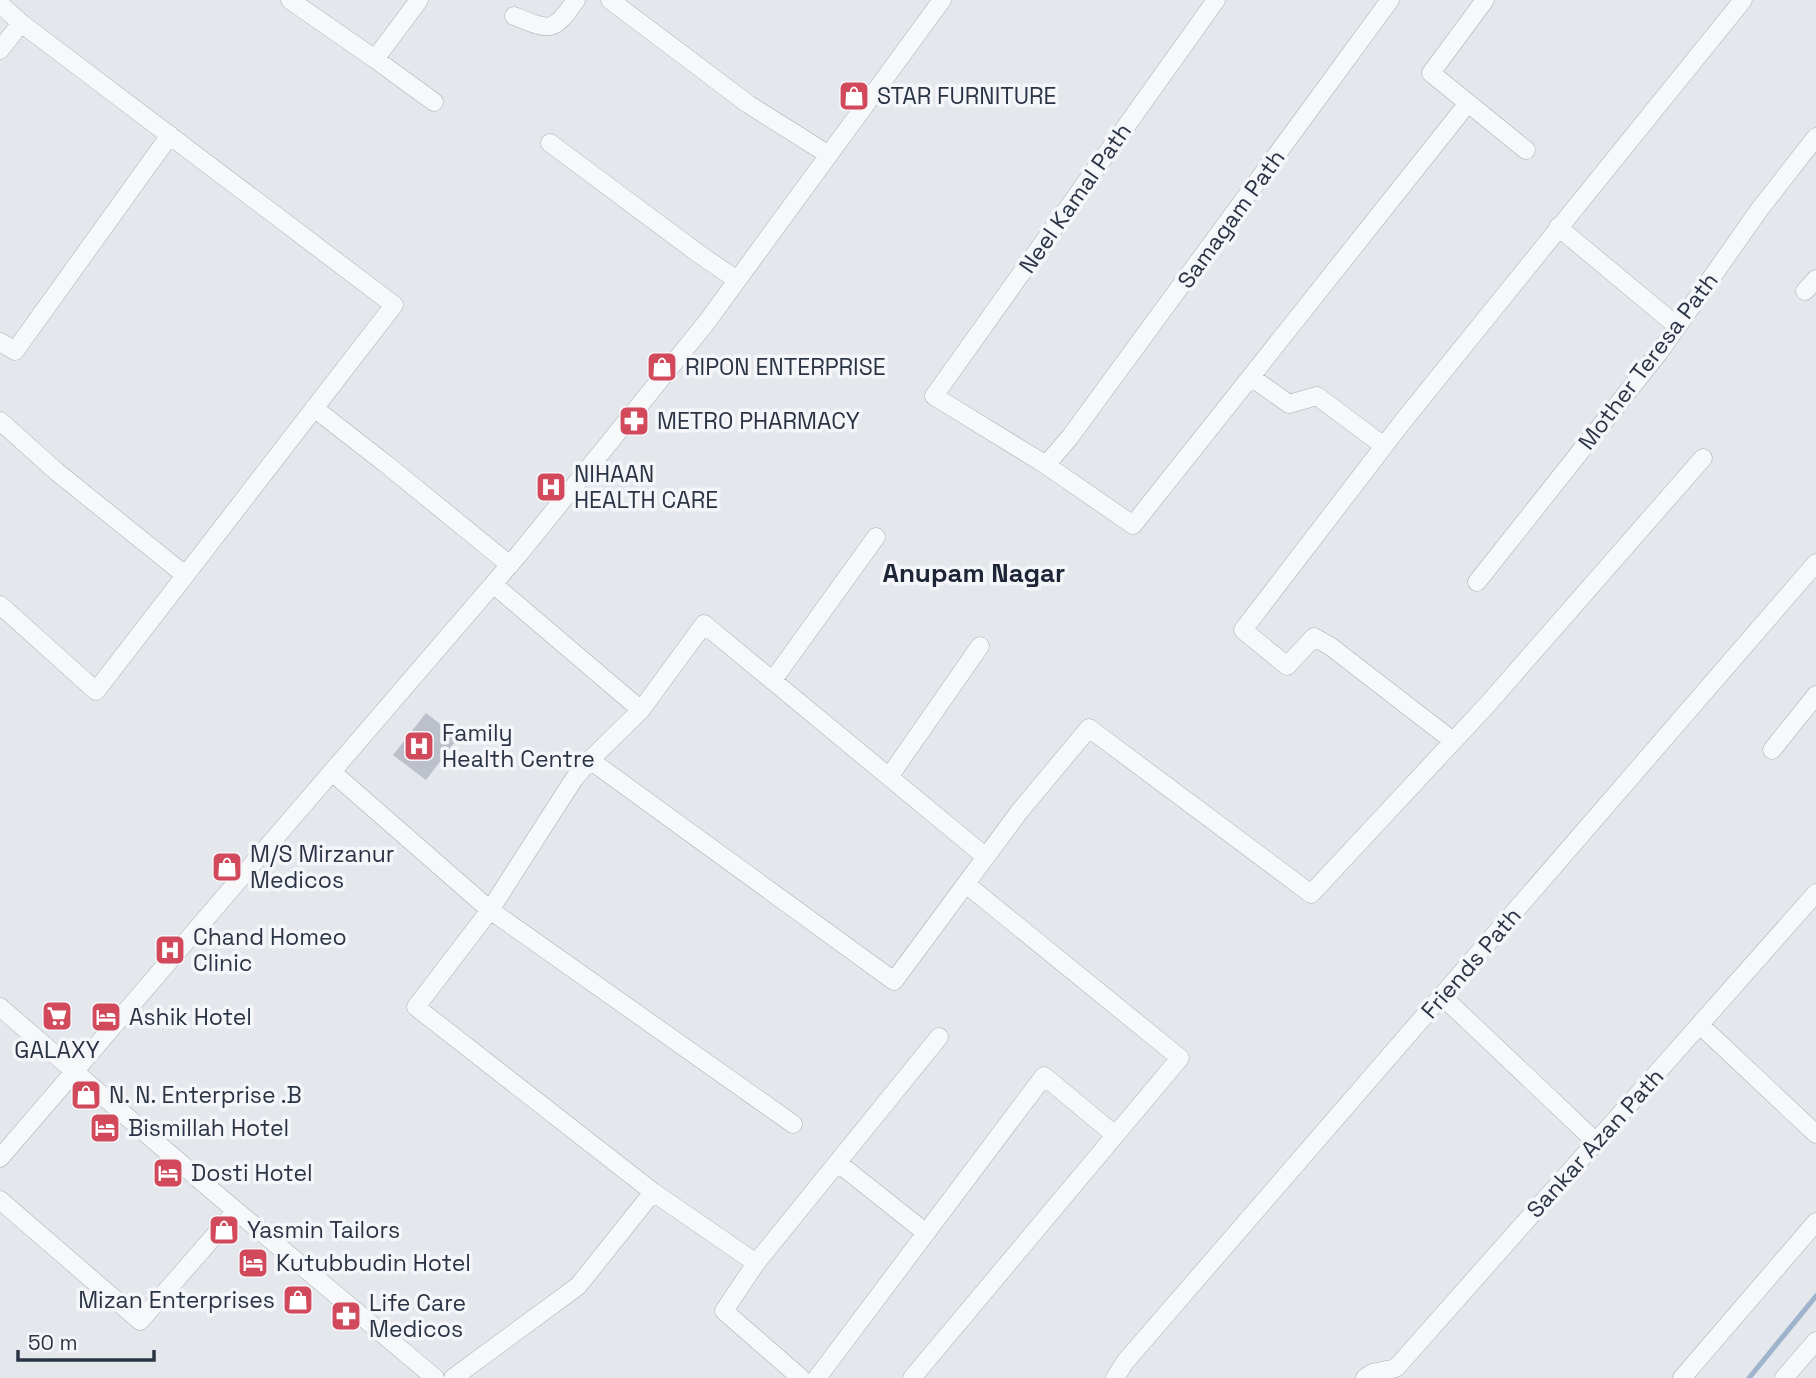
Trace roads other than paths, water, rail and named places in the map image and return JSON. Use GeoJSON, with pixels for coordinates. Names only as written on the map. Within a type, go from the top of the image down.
{"type":"FeatureCollection","features":[{"type":"Feature","properties":{"kind":"street"},"geometry":{"type":"LineString","coordinates":[[290,0],[434,102]]}},
{"type":"Feature","properties":{"kind":"street"},"geometry":{"type":"LineString","coordinates":[[375,59],[419,0]]}},
{"type":"Feature","properties":{"kind":"street"},"geometry":{"type":"LineString","coordinates":[[514,16],[549,28],[561,22],[576,0]]}},
{"type":"Feature","properties":{"kind":"street"},"geometry":{"type":"LineString","coordinates":[[610,0],[748,104],[828,155]]}},
{"type":"Feature","properties":{"kind":"street"},"geometry":{"type":"LineString","coordinates":[[0,1158],[510,565],[706,323],[942,0]]}},
{"type":"Feature","properties":{"kind":"street","name":"Neel Kamal Path"},"geometry":{"type":"LineString","coordinates":[[1046,465],[934,396],[1216,0]]}},
{"type":"Feature","properties":{"kind":"street","name":"Samagam Path"},"geometry":{"type":"LineString","coordinates":[[1046,465],[1070,437],[1390,0]]}},
{"type":"Feature","properties":{"kind":"street"},"geometry":{"type":"LineString","coordinates":[[1485,0],[1432,73],[1526,150]]}},
{"type":"Feature","properties":{"kind":"street"},"geometry":{"type":"LineString","coordinates":[[1453,741],[1330,646],[1314,637],[1287,666],[1243,630],[1384,446],[1743,0]]}},
{"type":"Feature","properties":{"kind":"street"},"geometry":{"type":"LineString","coordinates":[[0,4],[21,23],[394,305],[96,691],[0,605]]}},
{"type":"Feature","properties":{"kind":"street"},"geometry":{"type":"LineString","coordinates":[[0,50],[21,23]]}},
{"type":"Feature","properties":{"kind":"street"},"geometry":{"type":"LineString","coordinates":[[1046,465],[1133,525],[1468,103]]}},
{"type":"Feature","properties":{"kind":"street"},"geometry":{"type":"LineString","coordinates":[[0,342],[15,351],[170,135]]}},
{"type":"Feature","properties":{"kind":"street","name":"Mother Teresa Path"},"geometry":{"type":"LineString","coordinates":[[1476,582],[1660,351],[1759,210],[1816,137]]}},
{"type":"Feature","properties":{"kind":"street"},"geometry":{"type":"LineString","coordinates":[[550,143],[737,281]]}},
{"type":"Feature","properties":{"kind":"street"},"geometry":{"type":"LineString","coordinates":[[1558,228],[1677,326]]}},
{"type":"Feature","properties":{"kind":"street"},"geometry":{"type":"LineString","coordinates":[[1251,377],[1289,404],[1317,396],[1384,446]]}},
{"type":"Feature","properties":{"kind":"street"},"geometry":{"type":"LineString","coordinates":[[314,408],[510,565]]}},
{"type":"Feature","properties":{"kind":"street"},"geometry":{"type":"LineString","coordinates":[[0,421],[57,472],[185,575]]}},
{"type":"Feature","properties":{"kind":"street"},"geometry":{"type":"LineString","coordinates":[[590,760],[894,981],[1020,812],[1089,728],[1311,894],[1487,705],[1703,458]]}},
{"type":"Feature","properties":{"kind":"street"},"geometry":{"type":"LineString","coordinates":[[773,680],[876,537]]}},
{"type":"Feature","properties":{"kind":"street","name":"Friends Path"},"geometry":{"type":"LineString","coordinates":[[1115,1378],[1125,1362],[1816,563]]}},
{"type":"Feature","properties":{"kind":"street"},"geometry":{"type":"LineString","coordinates":[[493,584],[641,710]]}},
{"type":"Feature","properties":{"kind":"street"},"geometry":{"type":"LineString","coordinates":[[756,1263],[653,1192],[416,1007],[490,910],[574,779],[641,710],[705,624],[986,857]]}},
{"type":"Feature","properties":{"kind":"street"},"geometry":{"type":"LineString","coordinates":[[889,776],[980,646]]}},
{"type":"Feature","properties":{"kind":"street"},"geometry":{"type":"LineString","coordinates":[[1772,750],[1816,695]]}},
{"type":"Feature","properties":{"kind":"street"},"geometry":{"type":"LineString","coordinates":[[332,772],[490,910],[793,1124]]}},
{"type":"Feature","properties":{"kind":"street"},"geometry":{"type":"LineString","coordinates":[[912,1378],[1180,1058],[966,884]]}},
{"type":"Feature","properties":{"kind":"street","name":"Sankar Azan Path"},"geometry":{"type":"LineString","coordinates":[[1371,1376],[1396,1368],[1816,893]]}},
{"type":"Feature","properties":{"kind":"street"},"geometry":{"type":"LineString","coordinates":[[1443,997],[1596,1142]]}},
{"type":"Feature","properties":{"kind":"street"},"geometry":{"type":"LineString","coordinates":[[0,1007],[435,1378]]}},
{"type":"Feature","properties":{"kind":"street"},"geometry":{"type":"LineString","coordinates":[[1700,1025],[1816,1134]]}},
{"type":"Feature","properties":{"kind":"street"},"geometry":{"type":"LineString","coordinates":[[801,1378],[724,1311],[756,1263],[939,1037]]}},
{"type":"Feature","properties":{"kind":"street"},"geometry":{"type":"LineString","coordinates":[[817,1378],[1044,1076],[1115,1135]]}},
{"type":"Feature","properties":{"kind":"street"},"geometry":{"type":"LineString","coordinates":[[838,1163],[926,1232]]}},
{"type":"Feature","properties":{"kind":"street"},"geometry":{"type":"LineString","coordinates":[[453,1378],[578,1286],[653,1192]]}},
{"type":"Feature","properties":{"kind":"street"},"geometry":{"type":"LineString","coordinates":[[0,1200],[140,1321],[236,1211]]}},
{"type":"Feature","properties":{"kind":"street"},"geometry":{"type":"LineString","coordinates":[[1682,1378],[1816,1222]]}},
{"type":"Feature","properties":{"kind":"street"},"geometry":{"type":"LineString","coordinates":[[1786,1377],[1816,1341]]}},
{"type":"Feature","properties":{"kind":"waterway"},"geometry":{"type":"LineString","coordinates":[[1749,1378],[1816,1296]]}},
{"type":"Feature","properties":{"kind":"place","name":"STAR FURNITURE"},"geometry":{"type":"Point","coordinates":[854,96]}},
{"type":"Feature","properties":{"kind":"place","name":"RIPON ENTERPRISE"},"geometry":{"type":"Point","coordinates":[662,367]}},
{"type":"Feature","properties":{"kind":"place","name":"METRO PHARMACY"},"geometry":{"type":"Point","coordinates":[634,421]}},
{"type":"Feature","properties":{"kind":"place","name":"NIHAAN HEALTH CARE"},"geometry":{"type":"Point","coordinates":[551,487]}},
{"type":"Feature","properties":{"kind":"place","name":"Family Health Centre"},"geometry":{"type":"Point","coordinates":[419,746]}},
{"type":"Feature","properties":{"kind":"place","name":"M/S Mirzanur Medicos"},"geometry":{"type":"Point","coordinates":[227,867]}},
{"type":"Feature","properties":{"kind":"place","name":"Chand Homeo Clinic"},"geometry":{"type":"Point","coordinates":[170,950]}},
{"type":"Feature","properties":{"kind":"place","name":"GALAXY"},"geometry":{"type":"Point","coordinates":[57,1016]}},
{"type":"Feature","properties":{"kind":"place","name":"Ashik Hotel"},"geometry":{"type":"Point","coordinates":[106,1017]}},
{"type":"Feature","properties":{"kind":"place","name":"N. N. Enterprise .B"},"geometry":{"type":"Point","coordinates":[86,1095]}},
{"type":"Feature","properties":{"kind":"place","name":"Bismillah Hotel"},"geometry":{"type":"Point","coordinates":[105,1128]}},
{"type":"Feature","properties":{"kind":"place","name":"Dosti Hotel"},"geometry":{"type":"Point","coordinates":[168,1173]}},
{"type":"Feature","properties":{"kind":"place","name":"Yasmin Tailors"},"geometry":{"type":"Point","coordinates":[224,1230]}},
{"type":"Feature","properties":{"kind":"place","name":"Kutubbudin Hotel"},"geometry":{"type":"Point","coordinates":[253,1263]}},
{"type":"Feature","properties":{"kind":"place","name":"Mizan Enterprises"},"geometry":{"type":"Point","coordinates":[298,1300]}},
{"type":"Feature","properties":{"kind":"place","name":"Life Care Medicos"},"geometry":{"type":"Point","coordinates":[346,1316]}},
{"type":"Feature","properties":{"kind":"district","name":"Anupam Nagar"},"geometry":{"type":"Point","coordinates":[974,573]}}]}
